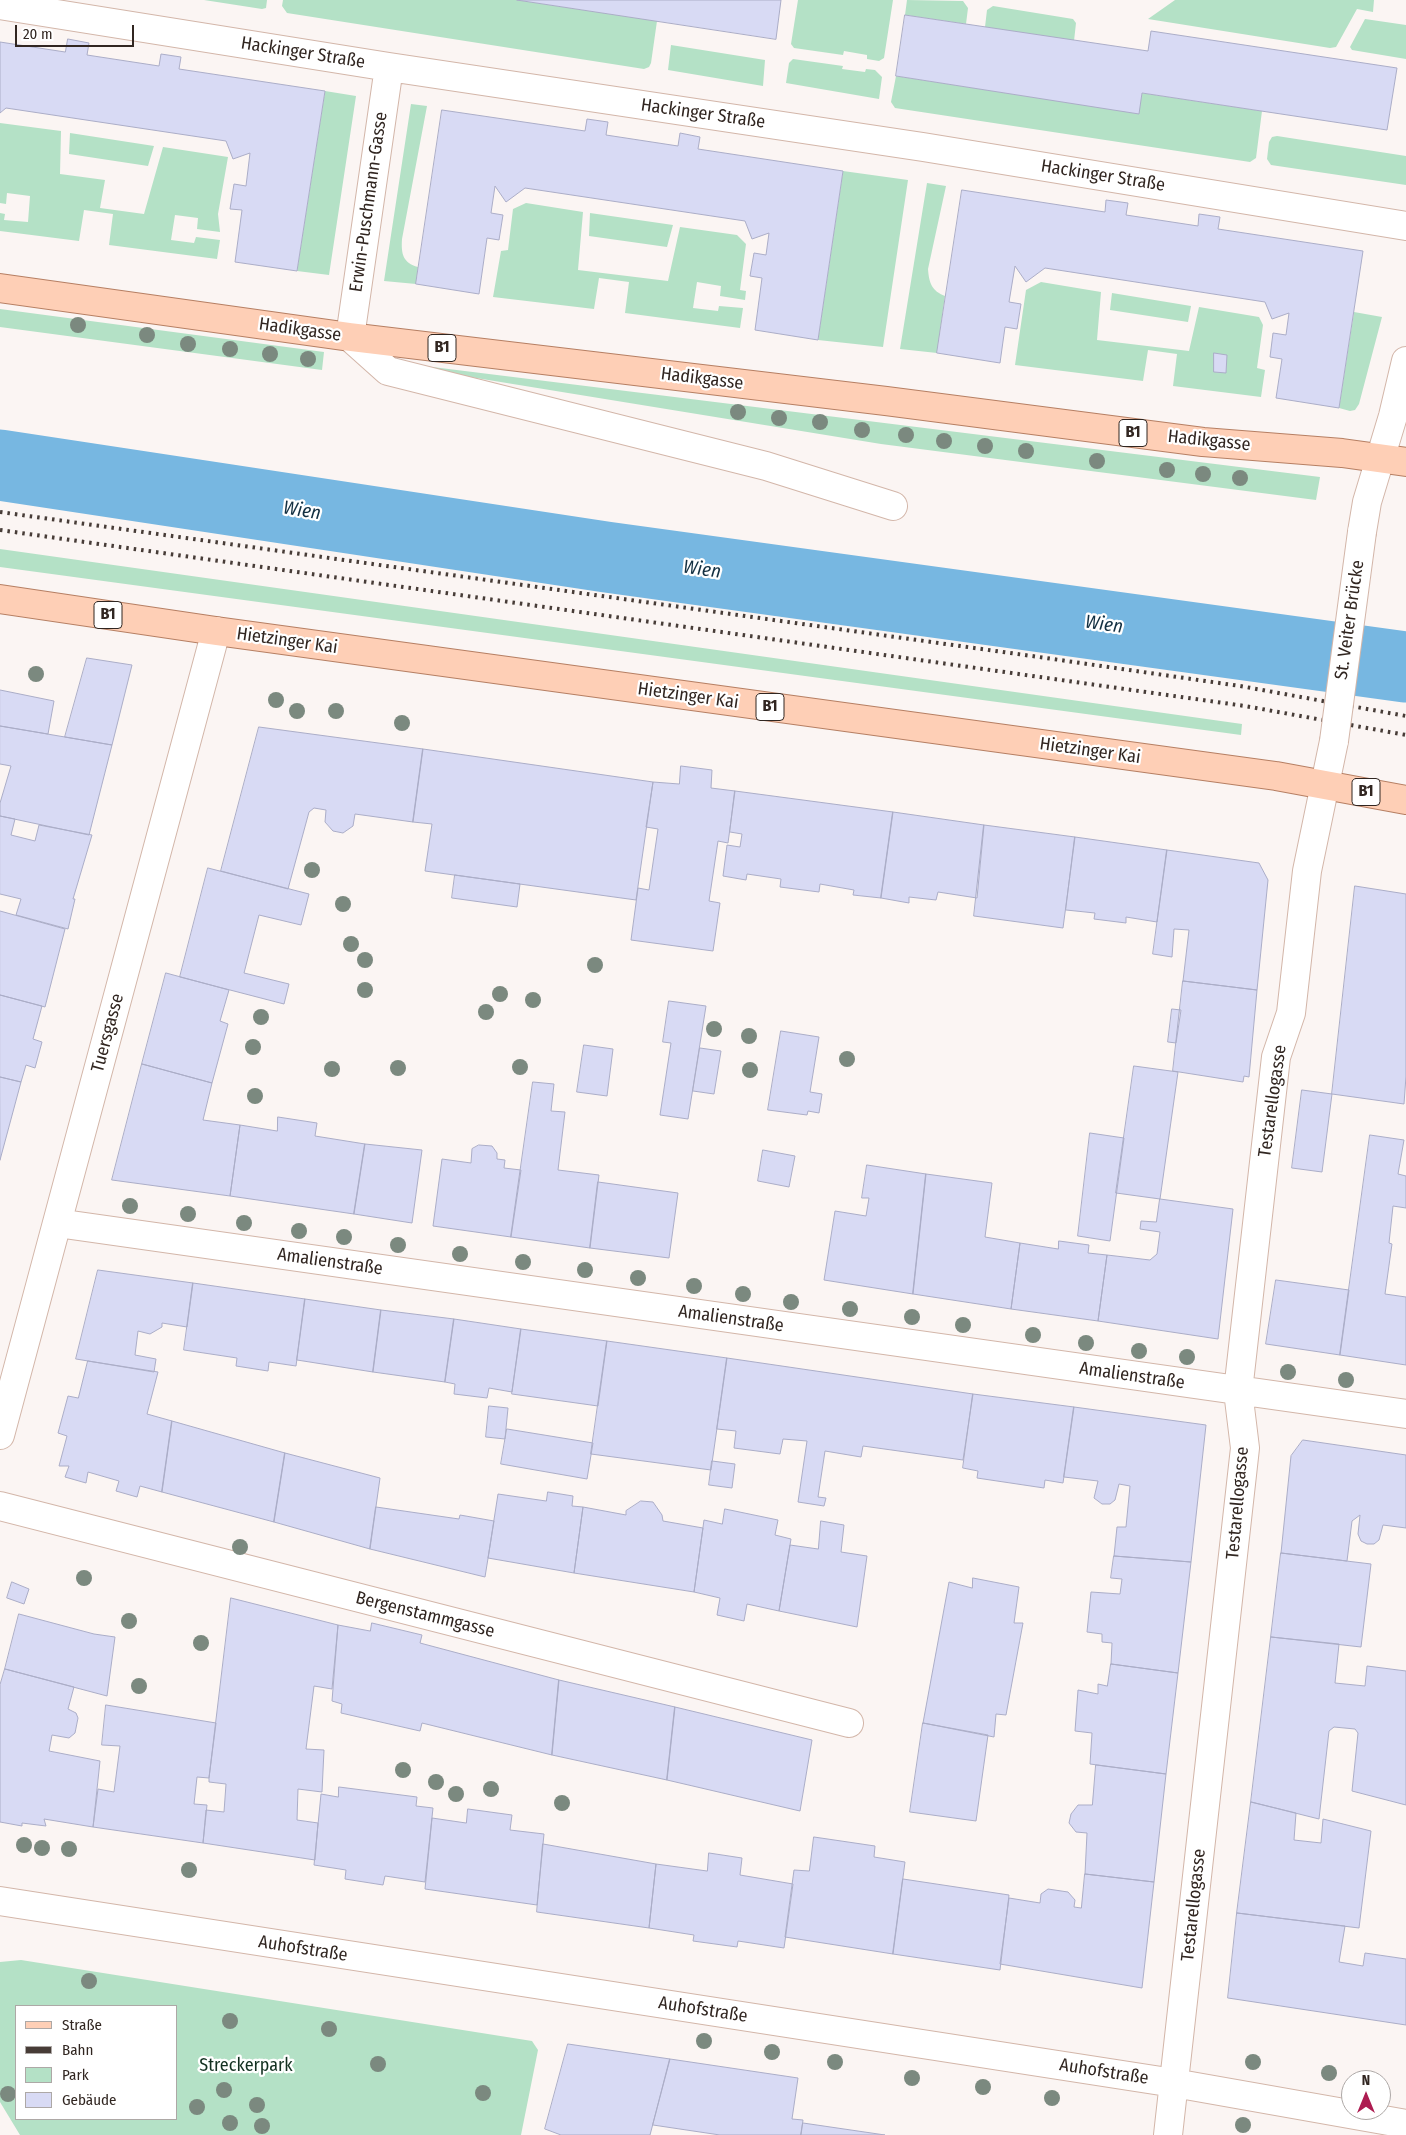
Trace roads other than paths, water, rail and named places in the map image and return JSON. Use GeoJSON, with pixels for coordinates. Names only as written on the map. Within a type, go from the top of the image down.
{"type":"FeatureCollection","features":[{"type":"Feature","properties":{"kind":"main road","name":"Hadikgasse"},"geometry":{"type":"LineString","coordinates":[[0,288],[350,337],[886,401],[1203,442],[1394,460]]}},
{"type":"Feature","properties":{"kind":"main road","name":"Hietzinger Kai"},"geometry":{"type":"LineString","coordinates":[[0,599],[216,631],[1325,784],[1406,800]]}},
{"type":"Feature","properties":{"kind":"street","name":"Hackinger Straße"},"geometry":{"type":"LineString","coordinates":[[0,5],[389,67],[923,147],[1406,226]]}},
{"type":"Feature","properties":{"kind":"street","name":"Erwin-Puschmann-Gasse"},"geometry":{"type":"LineString","coordinates":[[350,337],[389,67]]}},
{"type":"Feature","properties":{"kind":"street"},"geometry":{"type":"LineString","coordinates":[[350,337],[388,371],[766,466],[893,506]]}},
{"type":"Feature","properties":{"kind":"street","name":"St. Veiter Brücke"},"geometry":{"type":"LineString","coordinates":[[1325,784],[1334,741],[1367,502],[1394,460],[1406,361]]}},
{"type":"Feature","properties":{"kind":"street","name":"Tuersgasse"},"geometry":{"type":"LineString","coordinates":[[0,1435],[216,631]]}},
{"type":"Feature","properties":{"kind":"street","name":"Testarellogasse"},"geometry":{"type":"LineString","coordinates":[[1168,2135],[1245,1448],[1238,1391],[1276,1056],[1291,1013],[1308,871],[1325,784]]}},
{"type":"Feature","properties":{"kind":"street","name":"Amalienstraße"},"geometry":{"type":"LineString","coordinates":[[57,1223],[1406,1414]]}},
{"type":"Feature","properties":{"kind":"street","name":"Bergenstammgasse"},"geometry":{"type":"LineString","coordinates":[[0,1506],[849,1723]]}},
{"type":"Feature","properties":{"kind":"street","name":"Auhofstraße"},"geometry":{"type":"LineString","coordinates":[[0,1901],[1174,2083],[1406,2124]]}},
{"type":"Feature","properties":{"kind":"waterway","name":"Wien"},"geometry":{"type":"LineString","coordinates":[[0,465],[606,557],[1406,667]]}},
{"type":"Feature","properties":{"kind":"railway"},"geometry":{"type":"LineString","coordinates":[[0,512],[1240,686],[1406,716]]}},
{"type":"Feature","properties":{"kind":"railway"},"geometry":{"type":"LineString","coordinates":[[0,530],[1245,706],[1406,735]]}},
{"type":"Feature","properties":{"kind":"park label","name":"Streckerpark"},"geometry":{"type":"Point","coordinates":[246,2066]}}]}
